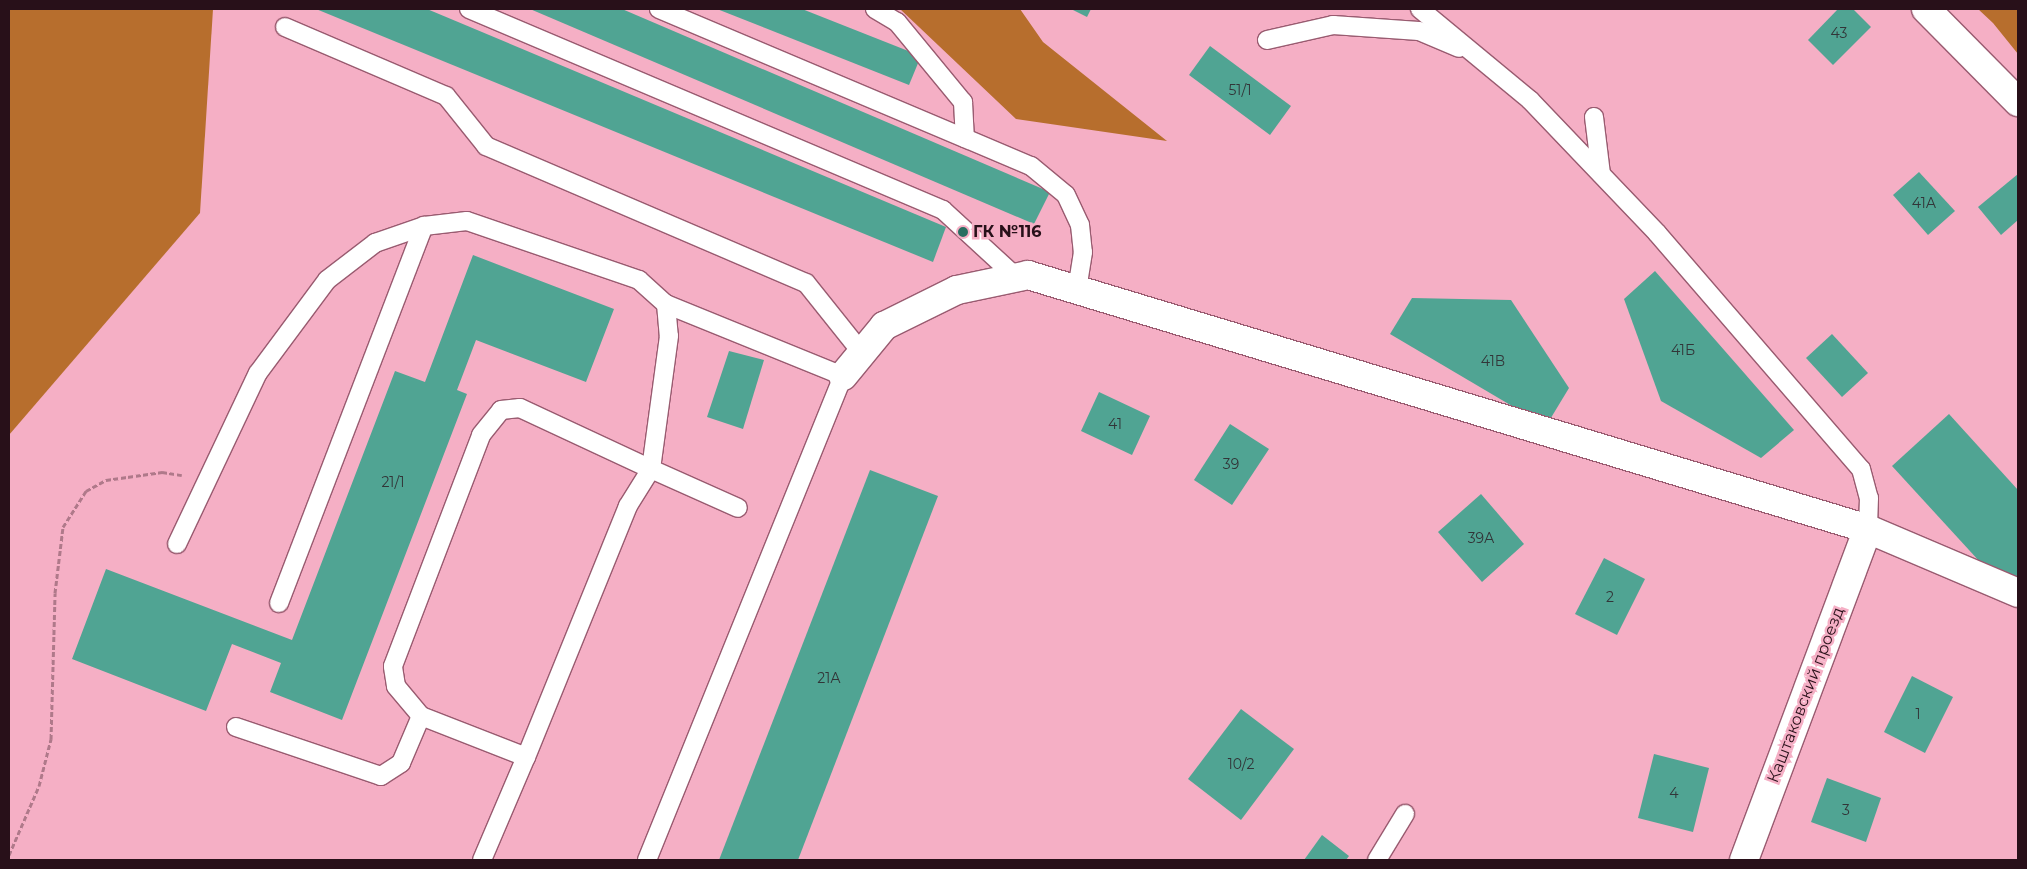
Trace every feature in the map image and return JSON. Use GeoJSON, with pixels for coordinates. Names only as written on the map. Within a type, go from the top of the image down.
{"type":"FeatureCollection","features":[{"type":"Feature","properties":{"kind":"street"},"geometry":{"type":"LineString","coordinates":[[1926,9],[2018,102]]}},
{"type":"Feature","properties":{"kind":"street"},"geometry":{"type":"LineString","coordinates":[[843,376],[884,326],[957,290],[1028,276],[1868,529],[2018,593]]}},
{"type":"Feature","properties":{"kind":"street","name":"Каштаковский проезд"},"geometry":{"type":"LineString","coordinates":[[1744,860],[1868,529]]}},
{"type":"Feature","properties":{"kind":"lane"},"geometry":{"type":"LineString","coordinates":[[469,9],[943,210],[1017,278]]}},
{"type":"Feature","properties":{"kind":"lane"},"geometry":{"type":"LineString","coordinates":[[659,9],[1031,166],[1066,195],[1080,225],[1083,252],[1077,290]]}},
{"type":"Feature","properties":{"kind":"lane"},"geometry":{"type":"LineString","coordinates":[[875,9],[897,22],[964,102],[965,138]]}},
{"type":"Feature","properties":{"kind":"lane"},"geometry":{"type":"LineString","coordinates":[[1420,9],[1530,100],[1601,174],[1657,233],[1861,469],[1868,498],[1868,529]]}},
{"type":"Feature","properties":{"kind":"lane"},"geometry":{"type":"LineString","coordinates":[[1267,40],[1333,26],[1419,31],[1475,55]]}},
{"type":"Feature","properties":{"kind":"lane"},"geometry":{"type":"LineString","coordinates":[[285,27],[446,96],[486,146],[806,283],[862,353]]}},
{"type":"Feature","properties":{"kind":"lane"},"geometry":{"type":"LineString","coordinates":[[1594,117],[1601,174]]}},
{"type":"Feature","properties":{"kind":"lane"},"geometry":{"type":"LineString","coordinates":[[177,544],[258,373],[327,280],[376,243],[424,226],[467,220],[639,280],[666,304],[843,376],[646,860]]}},
{"type":"Feature","properties":{"kind":"lane"},"geometry":{"type":"LineString","coordinates":[[279,603],[424,226]]}},
{"type":"Feature","properties":{"kind":"lane"},"geometry":{"type":"LineString","coordinates":[[482,860],[628,506],[651,469],[669,336],[666,304]]}},
{"type":"Feature","properties":{"kind":"lane"},"geometry":{"type":"LineString","coordinates":[[526,757],[421,716],[396,686],[393,666],[487,422],[501,410],[520,408],[738,508]]}},
{"type":"Feature","properties":{"kind":"lane"},"geometry":{"type":"LineString","coordinates":[[236,727],[381,776],[401,763],[421,716]]}},
{"type":"Feature","properties":{"kind":"lane"},"geometry":{"type":"LineString","coordinates":[[1377,860],[1405,814]]}},
{"type":"Feature","properties":{"kind":"path"},"geometry":{"type":"LineString","coordinates":[[9,856],[39,786],[51,739],[55,583],[63,527],[86,491],[106,480],[162,472],[208,478]]}},
{"type":"Feature","properties":{"kind":"shaded area"},"geometry":{"type":"Polygon","coordinates":[[[9,9],[213,9],[200,213],[9,435],[9,9]]]}},
{"type":"Feature","properties":{"kind":"shaded area"},"geometry":{"type":"Polygon","coordinates":[[[900,9],[1020,9],[1043,42],[1167,141],[1016,119],[900,9]]]}},
{"type":"Feature","properties":{"kind":"shaded area"},"geometry":{"type":"Polygon","coordinates":[[[1978,9],[2018,9],[2018,54],[1993,23],[1978,9]]]}},
{"type":"Feature","properties":{"kind":"building"},"geometry":{"type":"Polygon","coordinates":[[[316,9],[427,9],[946,227],[933,262],[316,9]]]}},
{"type":"Feature","properties":{"kind":"building"},"geometry":{"type":"Polygon","coordinates":[[[530,9],[622,9],[1050,192],[1034,224],[530,9]]]}},
{"type":"Feature","properties":{"kind":"building"},"geometry":{"type":"Polygon","coordinates":[[[717,9],[802,9],[921,56],[909,85],[717,9]]]}},
{"type":"Feature","properties":{"kind":"building"},"geometry":{"type":"Polygon","coordinates":[[[1071,9],[1091,9],[1087,17],[1071,9]]]}},
{"type":"Feature","properties":{"kind":"building"},"geometry":{"type":"Polygon","coordinates":[[[1838,9],[1853,9],[1871,27],[1833,65],[1808,40],[1838,9]]]}},
{"type":"Feature","properties":{"kind":"building"},"geometry":{"type":"Polygon","coordinates":[[[1210,46],[1291,106],[1270,135],[1189,75],[1210,46]]]}},
{"type":"Feature","properties":{"kind":"building"},"geometry":{"type":"Polygon","coordinates":[[[1919,172],[1955,211],[1928,235],[1893,195],[1919,172]]]}},
{"type":"Feature","properties":{"kind":"building"},"geometry":{"type":"Polygon","coordinates":[[[2018,174],[2018,220],[2001,235],[1978,207],[2018,174]]]}},
{"type":"Feature","properties":{"kind":"building"},"geometry":{"type":"Polygon","coordinates":[[[473,255],[614,309],[586,382],[476,340],[457,390],[467,394],[342,720],[270,692],[281,663],[232,644],[206,711],[72,659],[106,569],[292,640],[395,371],[425,382],[473,255]]]}},
{"type":"Feature","properties":{"kind":"building"},"geometry":{"type":"Polygon","coordinates":[[[1655,271],[1794,430],[1761,458],[1661,401],[1624,299],[1655,271]]]}},
{"type":"Feature","properties":{"kind":"building"},"geometry":{"type":"Polygon","coordinates":[[[1412,298],[1511,300],[1569,388],[1546,426],[1390,334],[1412,298]]]}},
{"type":"Feature","properties":{"kind":"building"},"geometry":{"type":"Polygon","coordinates":[[[1832,334],[1868,373],[1842,397],[1806,358],[1832,334]]]}},
{"type":"Feature","properties":{"kind":"building"},"geometry":{"type":"Polygon","coordinates":[[[729,351],[764,360],[743,429],[707,417],[729,351]]]}},
{"type":"Feature","properties":{"kind":"building"},"geometry":{"type":"Polygon","coordinates":[[[1099,392],[1150,416],[1132,455],[1081,431],[1099,392]]]}},
{"type":"Feature","properties":{"kind":"building"},"geometry":{"type":"Polygon","coordinates":[[[1949,414],[2018,490],[2018,581],[1980,562],[1892,466],[1949,414]]]}},
{"type":"Feature","properties":{"kind":"building"},"geometry":{"type":"Polygon","coordinates":[[[1230,424],[1269,449],[1232,505],[1194,480],[1230,424]]]}},
{"type":"Feature","properties":{"kind":"building"},"geometry":{"type":"Polygon","coordinates":[[[870,470],[938,496],[798,860],[719,860],[870,470]]]}},
{"type":"Feature","properties":{"kind":"building"},"geometry":{"type":"Polygon","coordinates":[[[1481,494],[1524,544],[1482,582],[1438,532],[1481,494]]]}},
{"type":"Feature","properties":{"kind":"building"},"geometry":{"type":"Polygon","coordinates":[[[1604,558],[1645,579],[1617,635],[1575,614],[1604,558]]]}},
{"type":"Feature","properties":{"kind":"building"},"geometry":{"type":"Polygon","coordinates":[[[1912,676],[1953,697],[1925,753],[1884,732],[1912,676]]]}},
{"type":"Feature","properties":{"kind":"building"},"geometry":{"type":"Polygon","coordinates":[[[1241,709],[1294,749],[1241,820],[1188,779],[1241,709]]]}},
{"type":"Feature","properties":{"kind":"building"},"geometry":{"type":"Polygon","coordinates":[[[1654,754],[1709,768],[1693,832],[1638,818],[1654,754]]]}},
{"type":"Feature","properties":{"kind":"building"},"geometry":{"type":"Polygon","coordinates":[[[1827,778],[1881,798],[1866,842],[1811,822],[1827,778]]]}},
{"type":"Feature","properties":{"kind":"building"},"geometry":{"type":"Polygon","coordinates":[[[1322,835],[1349,856],[1346,860],[1304,860],[1322,835]]]}},
{"type":"Feature","properties":{"kind":"place","name":"ГК №116"},"geometry":{"type":"Point","coordinates":[963,232]}}]}
